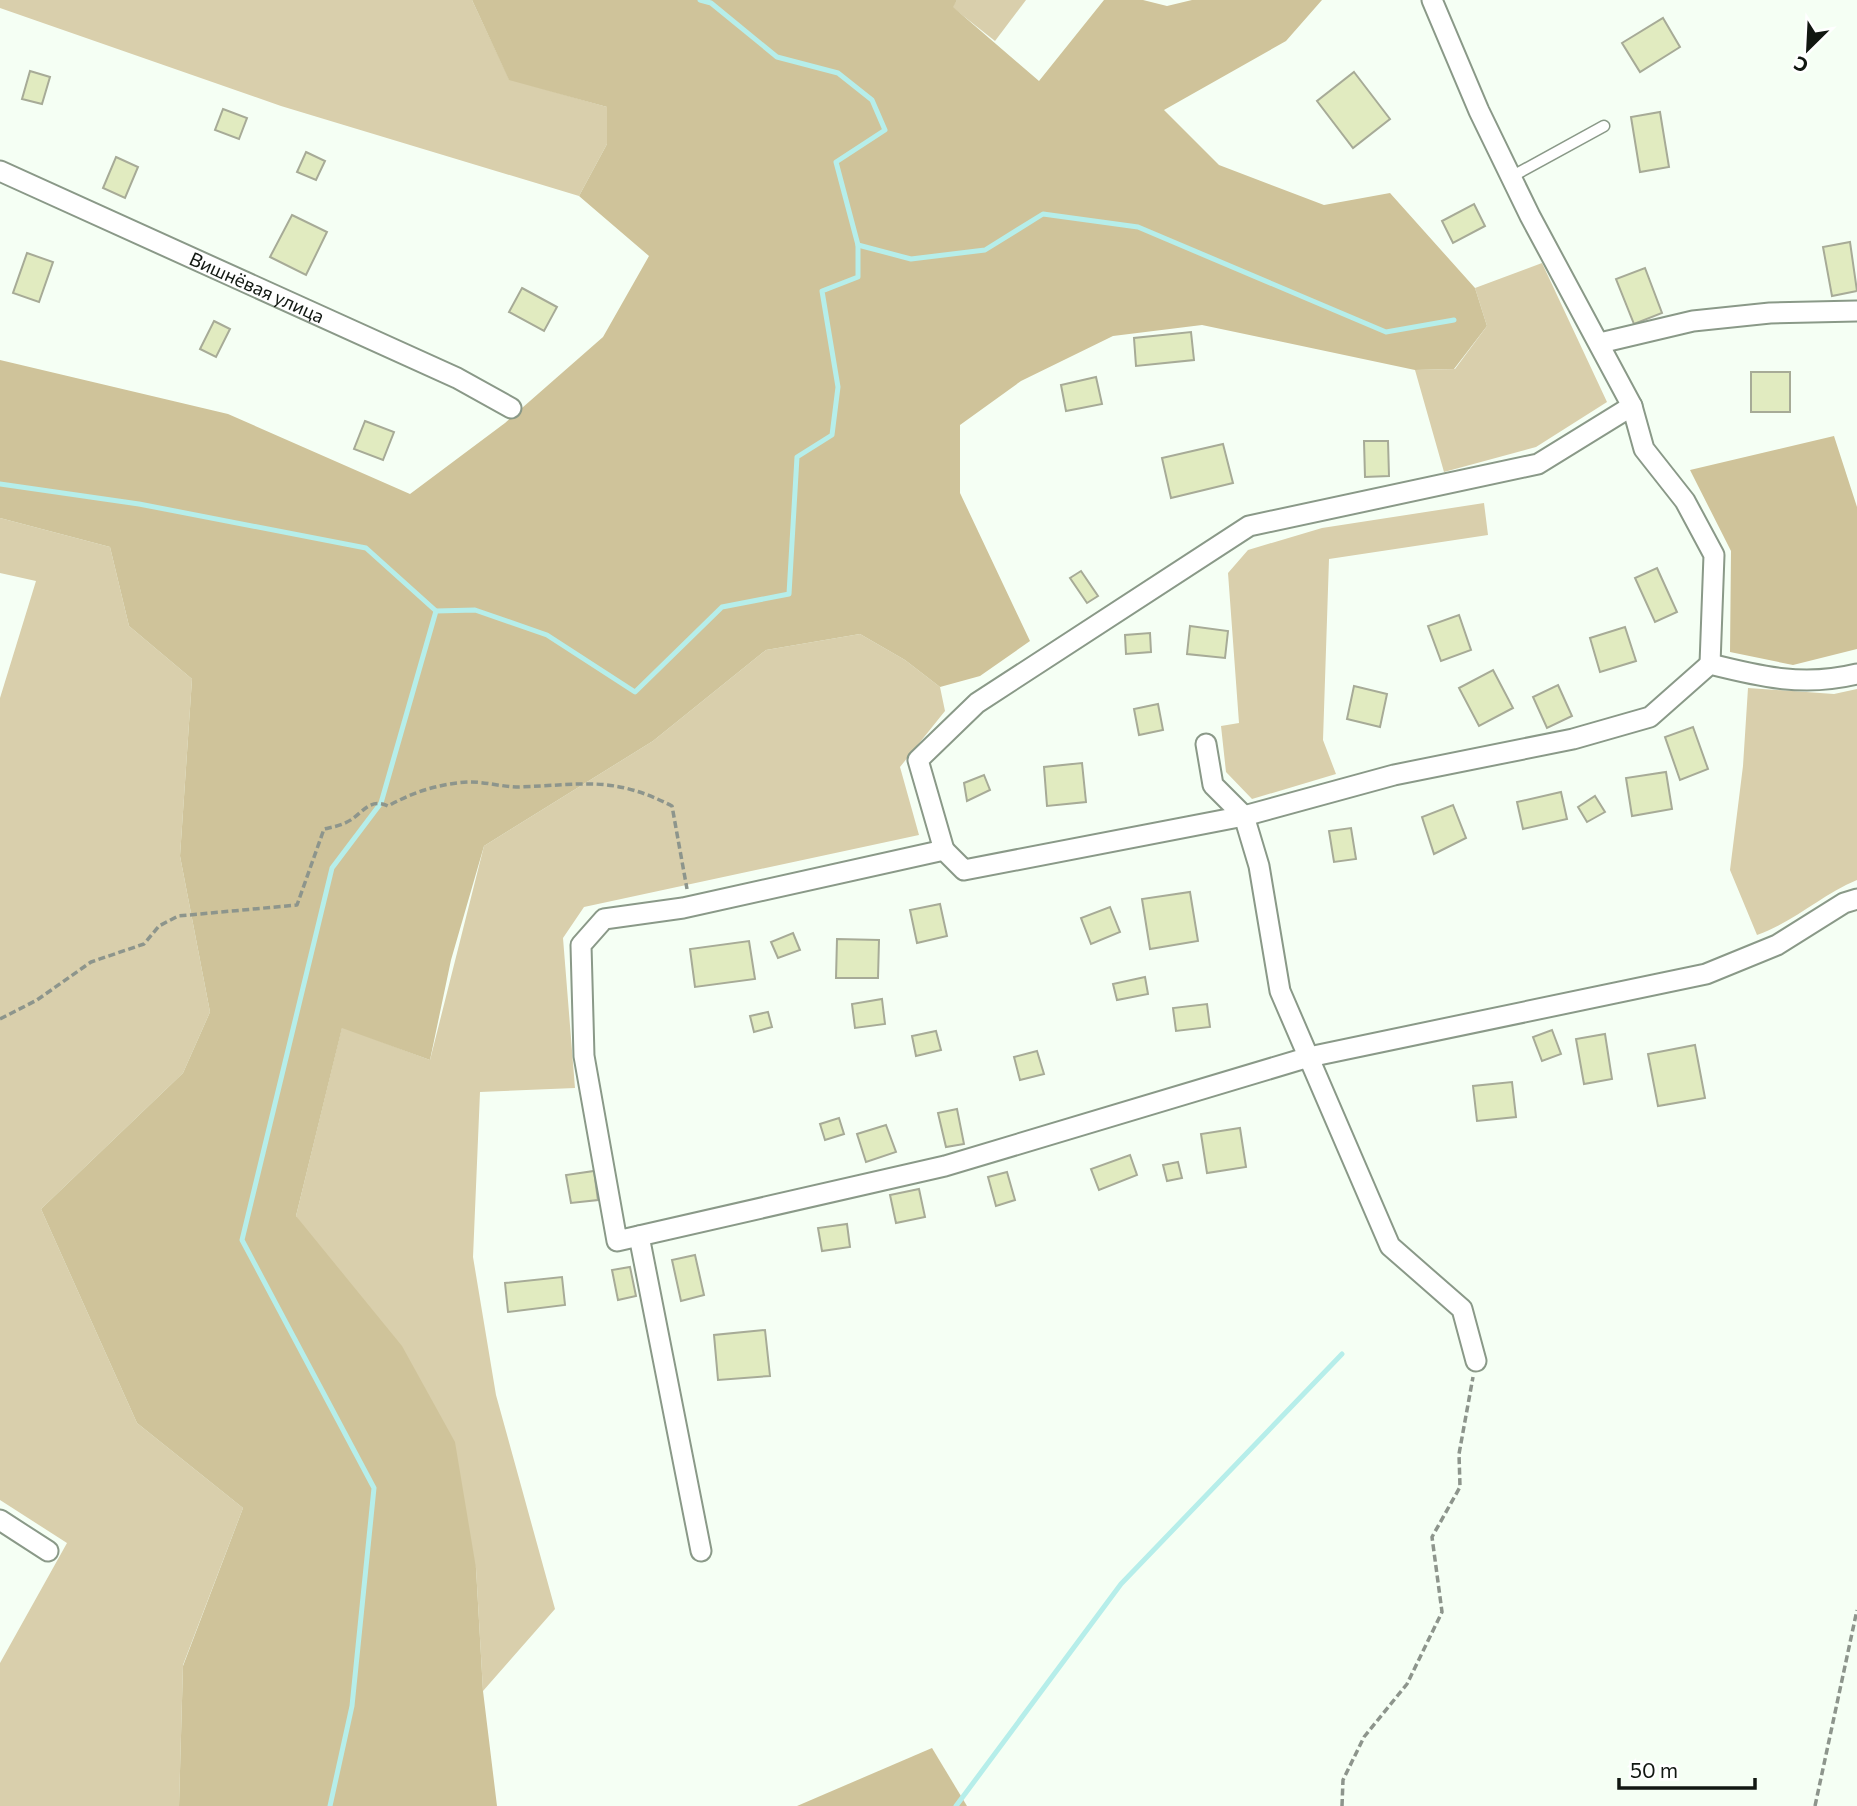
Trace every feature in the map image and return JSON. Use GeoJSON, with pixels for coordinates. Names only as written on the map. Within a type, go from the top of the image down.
{"type":"FeatureCollection","features":[{"type":"Feature","properties":{"kind":"street"},"geometry":{"type":"LineString","coordinates":[[1432,0],[1511,177],[1632,406],[1644,449],[1685,501],[1714,555],[1710,664],[1650,717],[1573,739],[1394,775],[1244,816],[964,870],[944,850],[918,760],[977,703],[1249,526],[1538,464],[1632,406]]}},
{"type":"Feature","properties":{"kind":"street","name":"Вишнёвая улица"},"geometry":{"type":"LineString","coordinates":[[0,171],[457,378],[511,408]]}},
{"type":"Feature","properties":{"kind":"street"},"geometry":{"type":"LineString","coordinates":[[1600,343],[1693,321],[1770,313],[1857,311]]}},
{"type":"Feature","properties":{"kind":"street"},"geometry":{"type":"LineString","coordinates":[[1710,664],[1770,679],[1828,681],[1857,674]]}},
{"type":"Feature","properties":{"kind":"street"},"geometry":{"type":"LineString","coordinates":[[1206,744],[1213,785],[1244,816],[1259,866],[1280,991],[1390,1246],[1462,1309],[1476,1361]]}},
{"type":"Feature","properties":{"kind":"street"},"geometry":{"type":"LineString","coordinates":[[944,850],[683,908],[604,919],[581,945],[584,1056],[617,1241],[946,1166],[1309,1057],[1706,974],[1777,945],[1844,903],[1857,899]]}},
{"type":"Feature","properties":{"kind":"street"},"geometry":{"type":"LineString","coordinates":[[639,1236],[701,1551]]}},
{"type":"Feature","properties":{"kind":"street"},"geometry":{"type":"LineString","coordinates":[[0,1520],[48,1550]]}},
{"type":"Feature","properties":{"kind":"lane"},"geometry":{"type":"LineString","coordinates":[[1511,177],[1604,126]]}},
{"type":"Feature","properties":{"kind":"path"},"geometry":{"type":"LineString","coordinates":[[0,1019],[37,1000],[91,962],[144,944],[159,926],[178,916],[297,905],[324,829],[349,822],[364,807],[382,803],[388,806],[421,790],[470,782],[518,787],[559,782],[607,783],[643,791],[672,806],[676,839],[688,887],[683,908]]}},
{"type":"Feature","properties":{"kind":"path"},"geometry":{"type":"LineString","coordinates":[[1342,1806],[1343,1780],[1364,1737],[1407,1684],[1442,1612],[1432,1537],[1461,1487],[1458,1454],[1476,1361]]}},
{"type":"Feature","properties":{"kind":"path"},"geometry":{"type":"LineString","coordinates":[[1815,1806],[1857,1610]]}},
{"type":"Feature","properties":{"kind":"shaded area"},"geometry":{"type":"Polygon","coordinates":[[[0,0],[472,0],[509,79],[607,107],[607,144],[579,196],[281,106],[0,8],[0,0]]]}},
{"type":"Feature","properties":{"kind":"shaded area"},"geometry":{"type":"Polygon","coordinates":[[[472,0],[957,0],[953,7],[1039,81],[1104,0],[1143,0],[1167,6],[1192,0],[1322,0],[1286,41],[1164,110],[1219,165],[1324,205],[1390,193],[1475,288],[1487,326],[1454,369],[1415,370],[1202,325],[1113,336],[1021,381],[960,425],[960,493],[1030,641],[980,676],[940,687],[905,660],[860,634],[766,650],[653,741],[484,846],[451,960],[430,1060],[342,1028],[296,1216],[402,1346],[455,1442],[476,1568],[483,1691],[497,1806],[179,1806],[183,1666],[243,1508],[137,1423],[41,1209],[183,1073],[210,1012],[180,856],[192,679],[129,626],[110,547],[0,518],[0,360],[228,414],[410,494],[505,423],[603,337],[649,256],[579,196],[607,144],[607,107],[509,80],[472,0]]]}},
{"type":"Feature","properties":{"kind":"shaded area"},"geometry":{"type":"Polygon","coordinates":[[[957,0],[1026,0],[995,41],[952,7],[957,0]]]}},
{"type":"Feature","properties":{"kind":"shaded area"},"geometry":{"type":"Polygon","coordinates":[[[1542,263],[1607,402],[1536,447],[1444,472],[1415,370],[1455,369],[1487,326],[1475,288],[1542,263]]]}},
{"type":"Feature","properties":{"kind":"shaded area"},"geometry":{"type":"Polygon","coordinates":[[[1834,436],[1857,507],[1857,649],[1793,665],[1730,652],[1731,551],[1690,470],[1834,436]]]}},
{"type":"Feature","properties":{"kind":"shaded area"},"geometry":{"type":"Polygon","coordinates":[[[1484,503],[1488,535],[1329,559],[1323,740],[1336,774],[1252,799],[1226,772],[1221,726],[1239,723],[1228,573],[1248,550],[1322,528],[1484,503]]]}},
{"type":"Feature","properties":{"kind":"shaded area"},"geometry":{"type":"Polygon","coordinates":[[[0,518],[110,547],[129,626],[192,679],[180,856],[210,1012],[183,1073],[41,1209],[137,1423],[243,1508],[183,1665],[179,1806],[0,1806],[0,1663],[67,1543],[0,1500],[0,698],[36,581],[0,573],[0,518]]]}},
{"type":"Feature","properties":{"kind":"shaded area"},"geometry":{"type":"Polygon","coordinates":[[[860,634],[905,660],[940,687],[945,711],[900,767],[919,835],[584,907],[563,938],[575,1088],[480,1092],[473,1257],[496,1395],[555,1609],[483,1691],[476,1568],[296,1216],[342,1027],[430,1060],[484,846],[653,741],[766,650],[860,634]]]}},
{"type":"Feature","properties":{"kind":"shaded area"},"geometry":{"type":"Polygon","coordinates":[[[1748,688],[1834,694],[1857,689],[1857,880],[1757,935],[1730,870],[1743,766],[1748,688]]]}},
{"type":"Feature","properties":{"kind":"shaded area"},"geometry":{"type":"Polygon","coordinates":[[[932,1748],[967,1806],[797,1806],[932,1748]]]}},
{"type":"Feature","properties":{"kind":"building"},"geometry":{"type":"Polygon","coordinates":[[[1663,18],[1680,47],[1640,72],[1622,43],[1663,18]]]}},
{"type":"Feature","properties":{"kind":"building"},"geometry":{"type":"Polygon","coordinates":[[[30,71],[50,77],[42,104],[22,99],[30,71]]]}},
{"type":"Feature","properties":{"kind":"building"},"geometry":{"type":"Polygon","coordinates":[[[1354,72],[1390,119],[1353,148],[1317,101],[1354,72]]]}},
{"type":"Feature","properties":{"kind":"building"},"geometry":{"type":"Polygon","coordinates":[[[223,109],[247,118],[239,139],[215,130],[223,109]]]}},
{"type":"Feature","properties":{"kind":"building"},"geometry":{"type":"Polygon","coordinates":[[[1660,112],[1669,167],[1640,172],[1631,117],[1660,112]]]}},
{"type":"Feature","properties":{"kind":"building"},"geometry":{"type":"Polygon","coordinates":[[[306,152],[325,161],[316,180],[297,172],[306,152]]]}},
{"type":"Feature","properties":{"kind":"building"},"geometry":{"type":"Polygon","coordinates":[[[116,157],[138,167],[125,198],[103,188],[116,157]]]}},
{"type":"Feature","properties":{"kind":"building"},"geometry":{"type":"Polygon","coordinates":[[[1474,204],[1485,226],[1453,243],[1442,221],[1474,204]]]}},
{"type":"Feature","properties":{"kind":"building"},"geometry":{"type":"Polygon","coordinates":[[[292,215],[327,232],[306,275],[270,257],[292,215]]]}},
{"type":"Feature","properties":{"kind":"building"},"geometry":{"type":"Polygon","coordinates":[[[1850,242],[1857,291],[1832,296],[1823,247],[1850,242]]]}},
{"type":"Feature","properties":{"kind":"building"},"geometry":{"type":"Polygon","coordinates":[[[27,253],[53,262],[39,302],[13,293],[27,253]]]}},
{"type":"Feature","properties":{"kind":"building"},"geometry":{"type":"Polygon","coordinates":[[[1645,268],[1662,313],[1634,324],[1616,279],[1645,268]]]}},
{"type":"Feature","properties":{"kind":"building"},"geometry":{"type":"Polygon","coordinates":[[[522,288],[557,307],[544,331],[509,312],[522,288]]]}},
{"type":"Feature","properties":{"kind":"building"},"geometry":{"type":"Polygon","coordinates":[[[214,321],[230,329],[216,357],[200,349],[214,321]]]}},
{"type":"Feature","properties":{"kind":"building"},"geometry":{"type":"Polygon","coordinates":[[[1191,332],[1194,360],[1136,366],[1134,338],[1191,332]]]}},
{"type":"Feature","properties":{"kind":"building"},"geometry":{"type":"Polygon","coordinates":[[[1751,372],[1790,372],[1790,412],[1751,412],[1751,372]]]}},
{"type":"Feature","properties":{"kind":"building"},"geometry":{"type":"Polygon","coordinates":[[[1096,377],[1102,404],[1066,411],[1061,385],[1096,377]]]}},
{"type":"Feature","properties":{"kind":"building"},"geometry":{"type":"Polygon","coordinates":[[[365,421],[394,432],[383,460],[354,449],[365,421]]]}},
{"type":"Feature","properties":{"kind":"building"},"geometry":{"type":"Polygon","coordinates":[[[1364,441],[1388,441],[1389,476],[1365,477],[1364,441]]]}},
{"type":"Feature","properties":{"kind":"building"},"geometry":{"type":"Polygon","coordinates":[[[1223,444],[1233,483],[1171,498],[1162,458],[1223,444]]]}},
{"type":"Feature","properties":{"kind":"building"},"geometry":{"type":"Polygon","coordinates":[[[1657,568],[1677,612],[1655,622],[1635,578],[1657,568]]]}},
{"type":"Feature","properties":{"kind":"building"},"geometry":{"type":"Polygon","coordinates":[[[1081,571],[1098,596],[1087,603],[1070,578],[1081,571]]]}},
{"type":"Feature","properties":{"kind":"building"},"geometry":{"type":"Polygon","coordinates":[[[1459,615],[1471,650],[1441,661],[1428,626],[1459,615]]]}},
{"type":"Feature","properties":{"kind":"building"},"geometry":{"type":"Polygon","coordinates":[[[1190,626],[1228,631],[1225,658],[1187,654],[1190,626]]]}},
{"type":"Feature","properties":{"kind":"building"},"geometry":{"type":"Polygon","coordinates":[[[1625,627],[1636,661],[1600,672],[1590,638],[1625,627]]]}},
{"type":"Feature","properties":{"kind":"building"},"geometry":{"type":"Polygon","coordinates":[[[1150,633],[1151,652],[1126,654],[1125,635],[1150,633]]]}},
{"type":"Feature","properties":{"kind":"building"},"geometry":{"type":"Polygon","coordinates":[[[1493,670],[1513,708],[1479,726],[1459,688],[1493,670]]]}},
{"type":"Feature","properties":{"kind":"building"},"geometry":{"type":"Polygon","coordinates":[[[1558,685],[1572,716],[1547,728],[1533,697],[1558,685]]]}},
{"type":"Feature","properties":{"kind":"building"},"geometry":{"type":"Polygon","coordinates":[[[1354,686],[1387,694],[1380,727],[1347,719],[1354,686]]]}},
{"type":"Feature","properties":{"kind":"building"},"geometry":{"type":"Polygon","coordinates":[[[1158,704],[1163,730],[1139,735],[1134,709],[1158,704]]]}},
{"type":"Feature","properties":{"kind":"building"},"geometry":{"type":"Polygon","coordinates":[[[1693,727],[1708,769],[1680,780],[1665,737],[1693,727]]]}},
{"type":"Feature","properties":{"kind":"building"},"geometry":{"type":"Polygon","coordinates":[[[1082,763],[1086,802],[1047,806],[1044,767],[1082,763]]]}},
{"type":"Feature","properties":{"kind":"building"},"geometry":{"type":"Polygon","coordinates":[[[1666,772],[1672,809],[1632,816],[1626,778],[1666,772]]]}},
{"type":"Feature","properties":{"kind":"building"},"geometry":{"type":"Polygon","coordinates":[[[984,775],[990,790],[967,801],[964,783],[984,775]]]}},
{"type":"Feature","properties":{"kind":"building"},"geometry":{"type":"Polygon","coordinates":[[[1561,792],[1567,819],[1523,829],[1517,802],[1561,792]]]}},
{"type":"Feature","properties":{"kind":"building"},"geometry":{"type":"Polygon","coordinates":[[[1595,796],[1605,812],[1587,822],[1578,807],[1595,796]]]}},
{"type":"Feature","properties":{"kind":"building"},"geometry":{"type":"Polygon","coordinates":[[[1453,805],[1466,838],[1434,854],[1422,817],[1453,805]]]}},
{"type":"Feature","properties":{"kind":"building"},"geometry":{"type":"Polygon","coordinates":[[[1351,828],[1356,859],[1334,862],[1329,831],[1351,828]]]}},
{"type":"Feature","properties":{"kind":"building"},"geometry":{"type":"Polygon","coordinates":[[[1190,892],[1198,941],[1150,949],[1142,899],[1190,892]]]}},
{"type":"Feature","properties":{"kind":"building"},"geometry":{"type":"Polygon","coordinates":[[[940,904],[947,936],[917,943],[910,910],[940,904]]]}},
{"type":"Feature","properties":{"kind":"building"},"geometry":{"type":"Polygon","coordinates":[[[1110,907],[1120,932],[1091,944],[1081,918],[1110,907]]]}},
{"type":"Feature","properties":{"kind":"building"},"geometry":{"type":"Polygon","coordinates":[[[793,933],[800,950],[778,958],[771,942],[793,933]]]}},
{"type":"Feature","properties":{"kind":"building"},"geometry":{"type":"Polygon","coordinates":[[[837,939],[879,940],[878,978],[836,978],[837,939]]]}},
{"type":"Feature","properties":{"kind":"building"},"geometry":{"type":"Polygon","coordinates":[[[749,941],[755,979],[695,987],[690,949],[749,941]]]}},
{"type":"Feature","properties":{"kind":"building"},"geometry":{"type":"Polygon","coordinates":[[[1145,977],[1148,994],[1117,1000],[1113,984],[1145,977]]]}},
{"type":"Feature","properties":{"kind":"building"},"geometry":{"type":"Polygon","coordinates":[[[882,999],[885,1024],[855,1028],[852,1004],[882,999]]]}},
{"type":"Feature","properties":{"kind":"building"},"geometry":{"type":"Polygon","coordinates":[[[1207,1004],[1210,1027],[1176,1031],[1173,1008],[1207,1004]]]}},
{"type":"Feature","properties":{"kind":"building"},"geometry":{"type":"Polygon","coordinates":[[[768,1012],[772,1027],[754,1032],[750,1016],[768,1012]]]}},
{"type":"Feature","properties":{"kind":"building"},"geometry":{"type":"Polygon","coordinates":[[[1552,1030],[1561,1054],[1542,1061],[1533,1037],[1552,1030]]]}},
{"type":"Feature","properties":{"kind":"building"},"geometry":{"type":"Polygon","coordinates":[[[936,1031],[941,1050],[916,1056],[912,1036],[936,1031]]]}},
{"type":"Feature","properties":{"kind":"building"},"geometry":{"type":"Polygon","coordinates":[[[1605,1034],[1612,1079],[1584,1084],[1576,1039],[1605,1034]]]}},
{"type":"Feature","properties":{"kind":"building"},"geometry":{"type":"Polygon","coordinates":[[[1695,1045],[1705,1098],[1658,1106],[1648,1054],[1695,1045]]]}},
{"type":"Feature","properties":{"kind":"building"},"geometry":{"type":"Polygon","coordinates":[[[1037,1051],[1044,1074],[1020,1080],[1014,1057],[1037,1051]]]}},
{"type":"Feature","properties":{"kind":"building"},"geometry":{"type":"Polygon","coordinates":[[[1512,1082],[1516,1117],[1477,1121],[1473,1086],[1512,1082]]]}},
{"type":"Feature","properties":{"kind":"building"},"geometry":{"type":"Polygon","coordinates":[[[957,1109],[964,1144],[946,1147],[938,1113],[957,1109]]]}},
{"type":"Feature","properties":{"kind":"building"},"geometry":{"type":"Polygon","coordinates":[[[839,1118],[844,1134],[825,1140],[820,1124],[839,1118]]]}},
{"type":"Feature","properties":{"kind":"building"},"geometry":{"type":"Polygon","coordinates":[[[886,1125],[896,1152],[866,1162],[857,1134],[886,1125]]]}},
{"type":"Feature","properties":{"kind":"building"},"geometry":{"type":"Polygon","coordinates":[[[1240,1128],[1246,1167],[1207,1173],[1201,1134],[1240,1128]]]}},
{"type":"Feature","properties":{"kind":"building"},"geometry":{"type":"Polygon","coordinates":[[[1130,1155],[1137,1175],[1099,1190],[1091,1169],[1130,1155]]]}},
{"type":"Feature","properties":{"kind":"building"},"geometry":{"type":"Polygon","coordinates":[[[1178,1162],[1182,1178],[1167,1181],[1163,1165],[1178,1162]]]}},
{"type":"Feature","properties":{"kind":"building"},"geometry":{"type":"Polygon","coordinates":[[[594,1171],[598,1200],[571,1203],[566,1175],[594,1171]]]}},
{"type":"Feature","properties":{"kind":"building"},"geometry":{"type":"Polygon","coordinates":[[[1007,1172],[1015,1200],[996,1206],[988,1177],[1007,1172]]]}},
{"type":"Feature","properties":{"kind":"building"},"geometry":{"type":"Polygon","coordinates":[[[919,1189],[925,1217],[896,1223],[890,1195],[919,1189]]]}},
{"type":"Feature","properties":{"kind":"building"},"geometry":{"type":"Polygon","coordinates":[[[847,1224],[850,1247],[822,1251],[818,1228],[847,1224]]]}},
{"type":"Feature","properties":{"kind":"building"},"geometry":{"type":"Polygon","coordinates":[[[695,1255],[704,1295],[681,1301],[672,1260],[695,1255]]]}},
{"type":"Feature","properties":{"kind":"building"},"geometry":{"type":"Polygon","coordinates":[[[630,1267],[636,1296],[618,1300],[612,1270],[630,1267]]]}},
{"type":"Feature","properties":{"kind":"building"},"geometry":{"type":"Polygon","coordinates":[[[562,1277],[565,1305],[508,1312],[505,1283],[562,1277]]]}},
{"type":"Feature","properties":{"kind":"building"},"geometry":{"type":"Polygon","coordinates":[[[765,1330],[770,1376],[718,1380],[714,1335],[765,1330]]]}},
{"type":"Feature","properties":{"kind":"waterway"},"geometry":{"type":"LineString","coordinates":[[330,1806],[352,1706],[374,1488],[242,1240],[332,868],[381,803],[436,611],[475,610],[547,635],[635,692],[722,607],[789,594],[797,457],[832,435],[838,387],[822,291],[858,277],[858,245],[836,162],[885,130],[872,100],[838,73],[777,57],[711,3],[700,0]]}},
{"type":"Feature","properties":{"kind":"waterway"},"geometry":{"type":"LineString","coordinates":[[858,245],[911,259],[985,250],[1043,214],[1138,227],[1386,332],[1454,320]]}},
{"type":"Feature","properties":{"kind":"waterway"},"geometry":{"type":"LineString","coordinates":[[0,484],[139,504],[366,548],[436,611]]}},
{"type":"Feature","properties":{"kind":"waterway"},"geometry":{"type":"LineString","coordinates":[[956,1806],[1121,1584],[1342,1354]]}}]}
